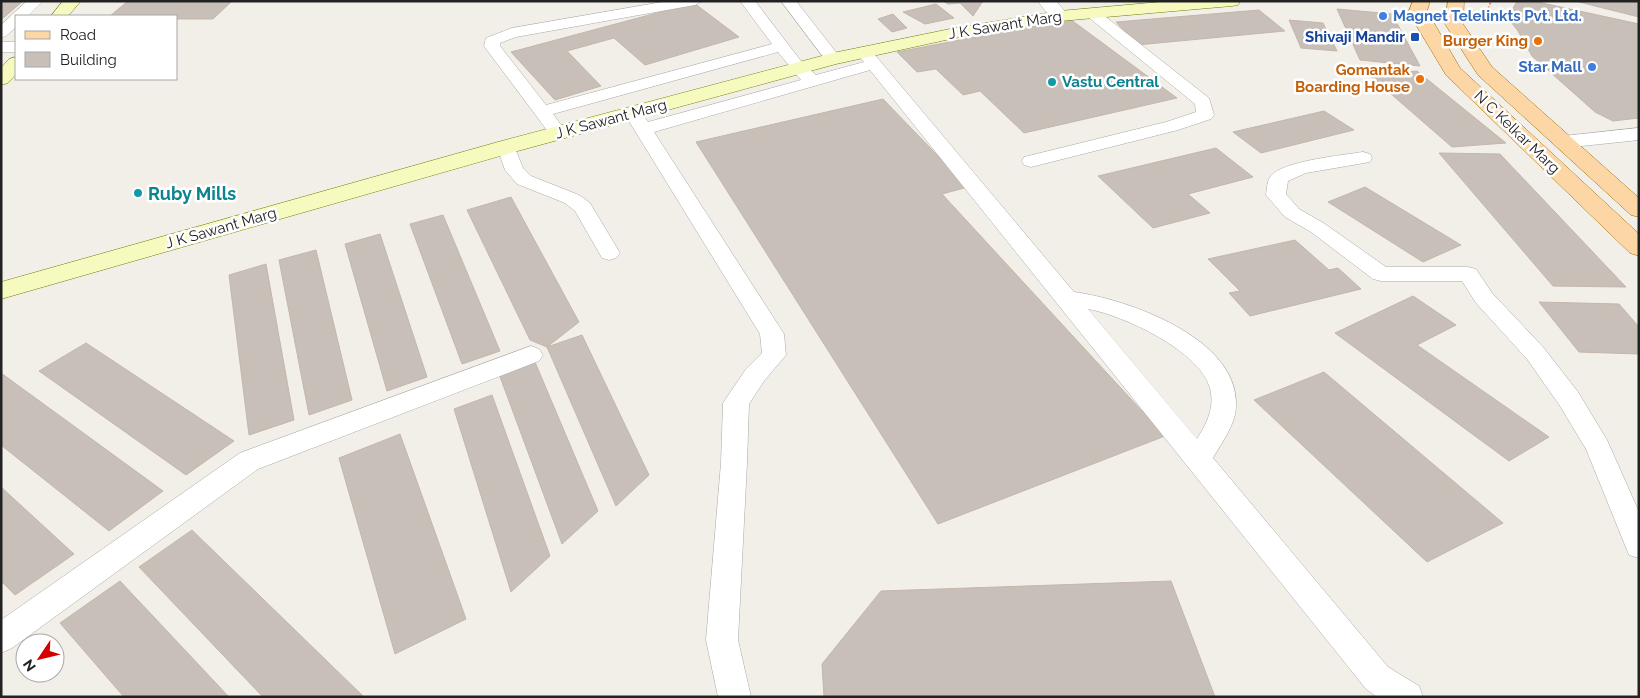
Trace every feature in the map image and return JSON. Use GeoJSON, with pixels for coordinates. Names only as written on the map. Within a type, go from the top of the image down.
{"type":"FeatureCollection","features":[{"type":"Feature","properties":{"kind":"main road","name":"N C Kelkar Marg"},"geometry":{"type":"LineString","coordinates":[[1422,1],[1418,11],[1453,72],[1639,248]]}},
{"type":"Feature","properties":{"kind":"main road","name":"N C Kelkar Marg"},"geometry":{"type":"LineString","coordinates":[[1456,1],[1454,24],[1485,71],[1639,210]]}},
{"type":"Feature","properties":{"kind":"street"},"geometry":{"type":"LineString","coordinates":[[60,15],[73,1]]}},
{"type":"Feature","properties":{"kind":"street","name":"J K Sawant Marg"},"geometry":{"type":"LineString","coordinates":[[1,291],[558,133],[638,121],[698,95],[763,86],[805,75],[833,58],[869,58],[955,33],[1053,8],[1092,13],[1232,1]]}},
{"type":"Feature","properties":{"kind":"street"},"geometry":{"type":"LineString","coordinates":[[1,79],[15,64]]}},
{"type":"Feature","properties":{"kind":"street"},"geometry":{"type":"LineString","coordinates":[[1563,142],[1639,134]]}},
{"type":"Feature","properties":{"kind":"lane"},"geometry":{"type":"LineString","coordinates":[[20,15],[36,1]]}},
{"type":"Feature","properties":{"kind":"lane"},"geometry":{"type":"LineString","coordinates":[[558,133],[492,46],[492,41],[512,34],[695,1]]}},
{"type":"Feature","properties":{"kind":"lane"},"geometry":{"type":"LineString","coordinates":[[747,1],[805,75],[869,58],[1377,678],[1407,697]]}},
{"type":"Feature","properties":{"kind":"lane"},"geometry":{"type":"LineString","coordinates":[[788,1],[833,58]]}},
{"type":"Feature","properties":{"kind":"lane"},"geometry":{"type":"LineString","coordinates":[[1031,161],[1172,126],[1204,115],[1203,102],[1092,13]]}},
{"type":"Feature","properties":{"kind":"lane"},"geometry":{"type":"LineString","coordinates":[[7,31],[15,20]]}},
{"type":"Feature","properties":{"kind":"lane"},"geometry":{"type":"LineString","coordinates":[[542,112],[781,46]]}},
{"type":"Feature","properties":{"kind":"lane"},"geometry":{"type":"LineString","coordinates":[[1,47],[15,47]]}},
{"type":"Feature","properties":{"kind":"lane"},"geometry":{"type":"LineString","coordinates":[[678,74],[698,95]]}},
{"type":"Feature","properties":{"kind":"lane"},"geometry":{"type":"LineString","coordinates":[[735,697],[722,640],[734,463],[736,403],[755,376],[774,355],[772,334],[638,121],[763,86]]}},
{"type":"Feature","properties":{"kind":"lane"},"geometry":{"type":"LineString","coordinates":[[506,147],[514,170],[524,180],[572,199],[583,207],[609,253]]}},
{"type":"Feature","properties":{"kind":"lane"},"geometry":{"type":"LineString","coordinates":[[1363,158],[1301,168],[1279,178],[1276,195],[1292,213],[1318,228],[1381,274],[1468,274],[1484,298],[1535,353],[1569,399],[1598,447],[1639,546]]}},
{"type":"Feature","properties":{"kind":"lane"},"geometry":{"type":"LineString","coordinates":[[1066,298],[1101,303],[1154,324],[1189,348],[1208,364],[1220,382],[1224,404],[1218,425],[1198,459]]}},
{"type":"Feature","properties":{"kind":"lane"},"geometry":{"type":"LineString","coordinates":[[1,638],[250,461],[531,355]]}},
{"type":"Feature","properties":{"kind":"building"},"geometry":{"type":"Polygon","coordinates":[[[1,1],[23,1],[1,20],[1,1]]]}},
{"type":"Feature","properties":{"kind":"building"},"geometry":{"type":"Polygon","coordinates":[[[128,1],[232,1],[213,19],[178,19],[178,15],[111,15],[128,1]]]}},
{"type":"Feature","properties":{"kind":"building"},"geometry":{"type":"Polygon","coordinates":[[[943,1],[983,1],[973,16],[960,3],[948,4],[943,1]]]}},
{"type":"Feature","properties":{"kind":"building","name":"Star Mall"},"geometry":{"type":"Polygon","coordinates":[[[1517,1],[1533,1],[1639,24],[1639,118],[1613,121],[1595,112],[1532,56],[1518,31],[1508,18],[1517,1]]]}},
{"type":"Feature","properties":{"kind":"building"},"geometry":{"type":"Polygon","coordinates":[[[1575,1],[1639,1],[1639,17],[1575,1]]]}},
{"type":"Feature","properties":{"kind":"building"},"geometry":{"type":"Polygon","coordinates":[[[694,3],[739,37],[645,65],[614,38],[567,51],[601,86],[555,100],[511,52],[694,3]]]}},
{"type":"Feature","properties":{"kind":"building"},"geometry":{"type":"Polygon","coordinates":[[[936,4],[954,18],[925,24],[903,12],[936,4]]]}},
{"type":"Feature","properties":{"kind":"building"},"geometry":{"type":"Polygon","coordinates":[[[1337,9],[1392,14],[1420,66],[1360,60],[1337,9]]]}},
{"type":"Feature","properties":{"kind":"building"},"geometry":{"type":"Polygon","coordinates":[[[1259,10],[1285,31],[1137,45],[1116,22],[1259,10]]]}},
{"type":"Feature","properties":{"kind":"building"},"geometry":{"type":"Polygon","coordinates":[[[893,14],[907,28],[892,32],[878,19],[893,14]]]}},
{"type":"Feature","properties":{"kind":"building","name":"Vastu Central"},"geometry":{"type":"Polygon","coordinates":[[[1070,19],[1177,98],[1024,133],[980,91],[963,95],[936,69],[917,72],[897,52],[1070,19]]]}},
{"type":"Feature","properties":{"kind":"building"},"geometry":{"type":"Polygon","coordinates":[[[1289,20],[1323,23],[1337,51],[1301,48],[1289,20]]]}},
{"type":"Feature","properties":{"kind":"building"},"geometry":{"type":"Polygon","coordinates":[[[1417,71],[1506,143],[1452,147],[1368,74],[1417,71]]]}},
{"type":"Feature","properties":{"kind":"building"},"geometry":{"type":"Polygon","coordinates":[[[883,99],[968,187],[942,194],[1165,436],[938,524],[696,142],[883,99]]]}},
{"type":"Feature","properties":{"kind":"building"},"geometry":{"type":"Polygon","coordinates":[[[1324,111],[1354,130],[1261,153],[1233,132],[1324,111]]]}},
{"type":"Feature","properties":{"kind":"building"},"geometry":{"type":"Polygon","coordinates":[[[1216,148],[1253,177],[1188,194],[1210,213],[1153,228],[1098,176],[1216,148]]]}},
{"type":"Feature","properties":{"kind":"building"},"geometry":{"type":"Polygon","coordinates":[[[1439,153],[1500,154],[1626,287],[1553,286],[1439,153]]]}},
{"type":"Feature","properties":{"kind":"building"},"geometry":{"type":"Polygon","coordinates":[[[1365,187],[1461,245],[1423,262],[1328,202],[1365,187]]]}},
{"type":"Feature","properties":{"kind":"building"},"geometry":{"type":"Polygon","coordinates":[[[511,197],[579,322],[547,347],[530,340],[467,210],[511,197]]]}},
{"type":"Feature","properties":{"kind":"building"},"geometry":{"type":"Polygon","coordinates":[[[443,215],[500,351],[462,364],[410,224],[443,215]]]}},
{"type":"Feature","properties":{"kind":"building"},"geometry":{"type":"Polygon","coordinates":[[[380,234],[427,377],[387,391],[345,244],[380,234]]]}},
{"type":"Feature","properties":{"kind":"building"},"geometry":{"type":"Polygon","coordinates":[[[1295,240],[1329,270],[1338,268],[1361,289],[1250,316],[1229,293],[1240,291],[1208,259],[1295,240]]]}},
{"type":"Feature","properties":{"kind":"building"},"geometry":{"type":"Polygon","coordinates":[[[316,250],[352,400],[309,415],[279,260],[316,250]]]}},
{"type":"Feature","properties":{"kind":"building"},"geometry":{"type":"Polygon","coordinates":[[[266,264],[294,420],[249,435],[229,275],[266,264]]]}},
{"type":"Feature","properties":{"kind":"building"},"geometry":{"type":"Polygon","coordinates":[[[1413,296],[1456,325],[1417,345],[1549,437],[1509,461],[1335,333],[1413,296]]]}},
{"type":"Feature","properties":{"kind":"building"},"geometry":{"type":"Polygon","coordinates":[[[1539,302],[1619,304],[1639,327],[1639,354],[1579,352],[1539,302]]]}},
{"type":"Feature","properties":{"kind":"building"},"geometry":{"type":"Polygon","coordinates":[[[582,335],[649,475],[616,506],[547,347],[582,335]]]}},
{"type":"Feature","properties":{"kind":"building"},"geometry":{"type":"Polygon","coordinates":[[[86,343],[234,441],[186,475],[39,371],[86,343]]]}},
{"type":"Feature","properties":{"kind":"building"},"geometry":{"type":"Polygon","coordinates":[[[535,362],[598,511],[562,544],[499,374],[535,362]]]}},
{"type":"Feature","properties":{"kind":"building"},"geometry":{"type":"Polygon","coordinates":[[[1324,372],[1503,523],[1427,562],[1254,400],[1324,372]]]}},
{"type":"Feature","properties":{"kind":"building"},"geometry":{"type":"Polygon","coordinates":[[[1,373],[163,491],[109,531],[1,445],[1,373]]]}},
{"type":"Feature","properties":{"kind":"building"},"geometry":{"type":"Polygon","coordinates":[[[492,395],[550,556],[511,592],[454,409],[492,395]]]}},
{"type":"Feature","properties":{"kind":"building"},"geometry":{"type":"Polygon","coordinates":[[[400,434],[466,619],[395,654],[339,458],[400,434]]]}},
{"type":"Feature","properties":{"kind":"building"},"geometry":{"type":"Polygon","coordinates":[[[1,487],[74,554],[15,595],[1,581],[1,487]]]}},
{"type":"Feature","properties":{"kind":"building"},"geometry":{"type":"Polygon","coordinates":[[[192,530],[364,697],[263,697],[139,567],[192,530]]]}},
{"type":"Feature","properties":{"kind":"building"},"geometry":{"type":"Polygon","coordinates":[[[120,581],[229,697],[124,697],[60,623],[120,581]]]}},
{"type":"Feature","properties":{"kind":"building"},"geometry":{"type":"Polygon","coordinates":[[[1171,581],[1215,697],[824,697],[822,664],[881,591],[1171,581]]]}},
{"type":"Feature","properties":{"kind":"place","name":"Magnet Telelinkts Pvt. Ltd."},"geometry":{"type":"Point","coordinates":[1383,16]}},
{"type":"Feature","properties":{"kind":"place","name":"Shivaji Mandir"},"geometry":{"type":"Point","coordinates":[1415,37]}},
{"type":"Feature","properties":{"kind":"place","name":"Burger King"},"geometry":{"type":"Point","coordinates":[1538,41]}},
{"type":"Feature","properties":{"kind":"place","name":"Star Mall"},"geometry":{"type":"Point","coordinates":[1592,67]}},
{"type":"Feature","properties":{"kind":"place","name":"Gomantak Boarding House"},"geometry":{"type":"Point","coordinates":[1420,79]}},
{"type":"Feature","properties":{"kind":"place","name":"Vastu Central"},"geometry":{"type":"Point","coordinates":[1052,82]}},
{"type":"Feature","properties":{"kind":"place","name":"Ruby Mills"},"geometry":{"type":"Point","coordinates":[138,193]}}]}
